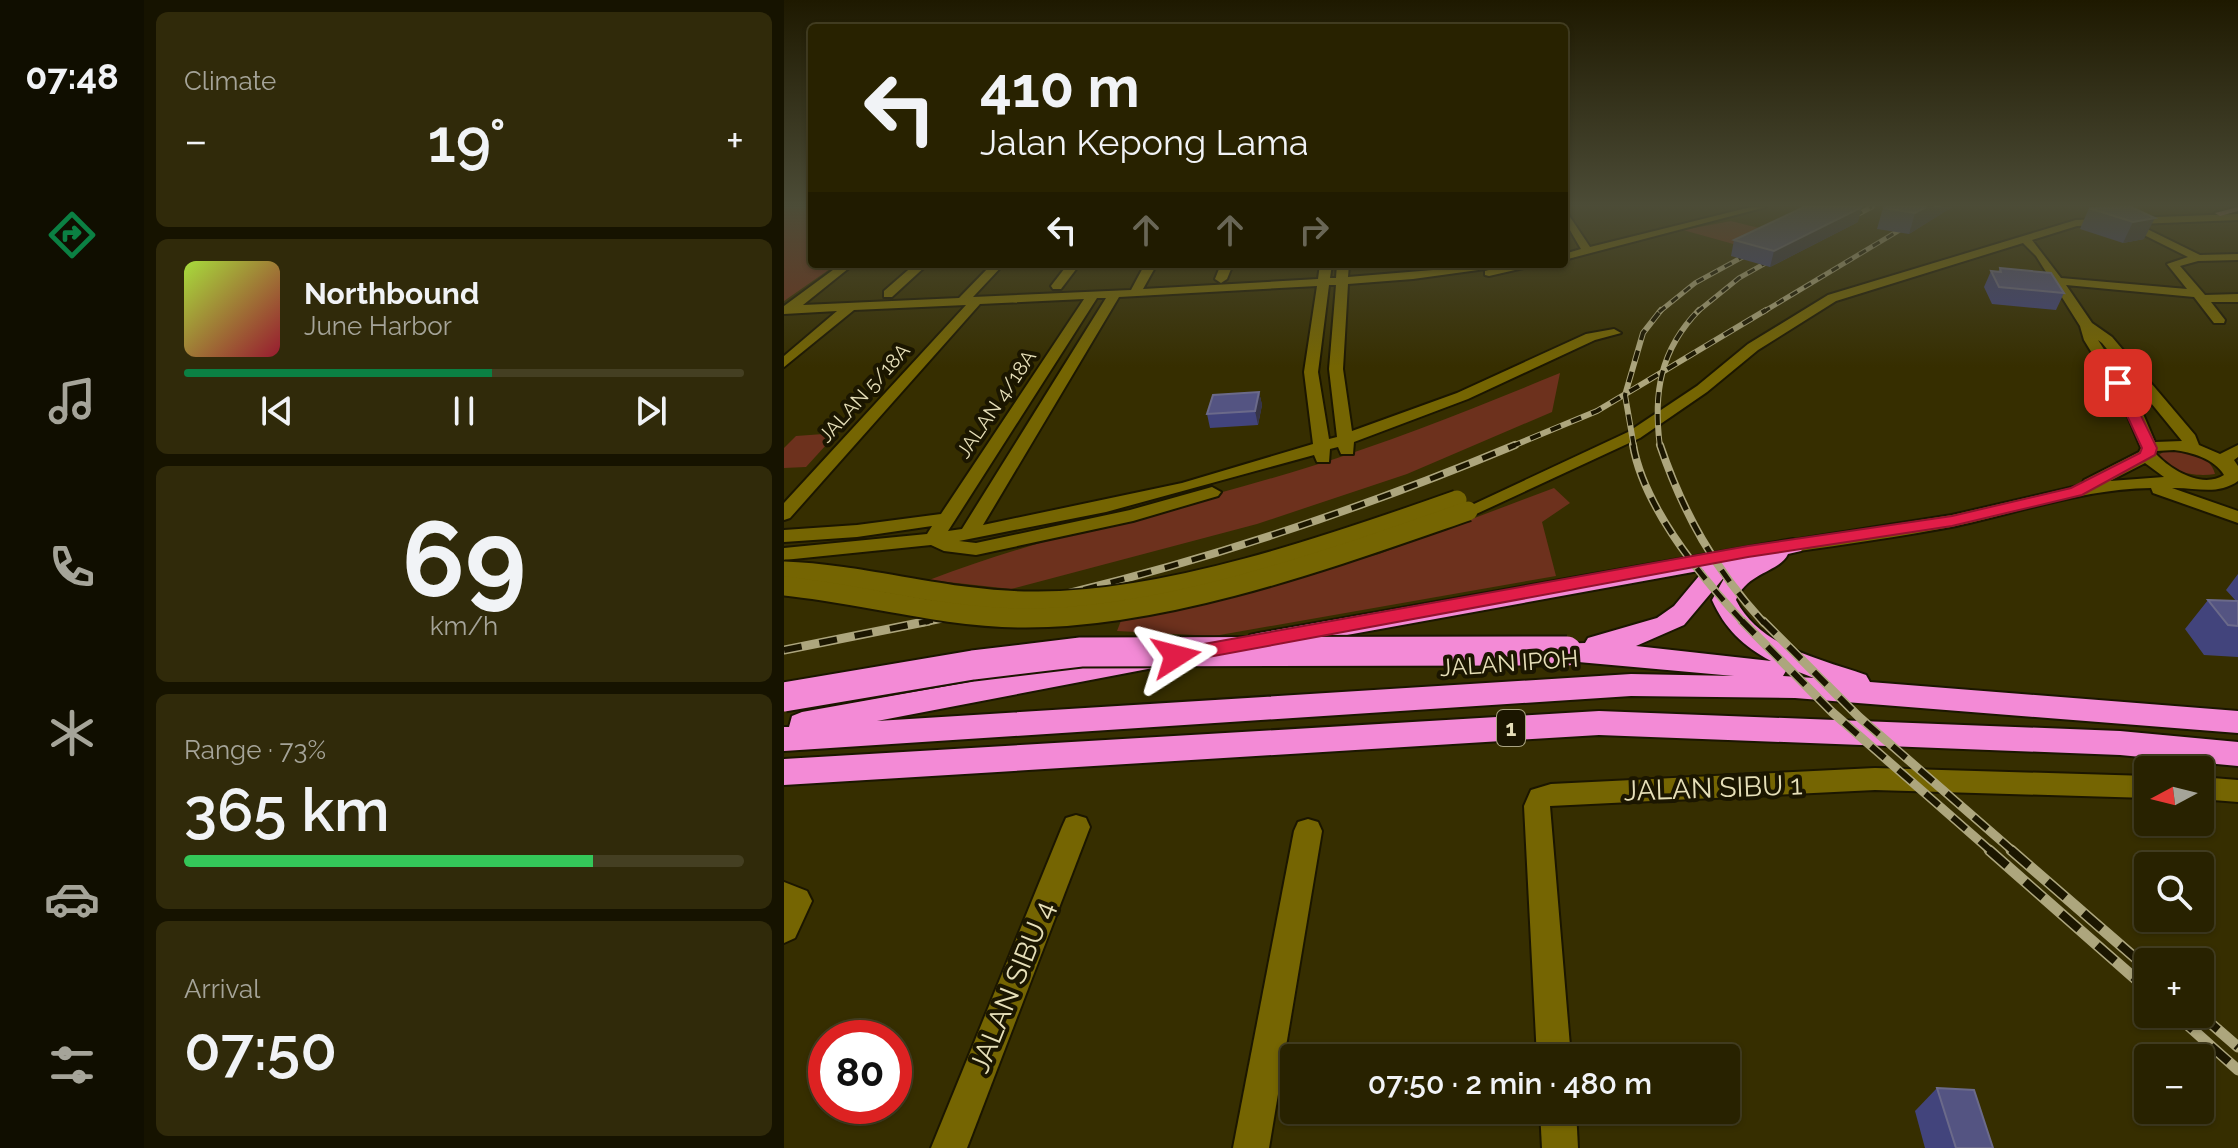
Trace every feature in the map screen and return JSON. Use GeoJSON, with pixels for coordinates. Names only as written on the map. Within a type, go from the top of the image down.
{"type":"FeatureCollection","features":[{"type":"Feature","properties":{"kind":"highway"},"geometry":{"type":"LineString","coordinates":[[784,728],[1793,546]]}},
{"type":"Feature","properties":{"kind":"highway"},"geometry":{"type":"LineString","coordinates":[[1793,546],[1747,569],[1733,582],[1724,600],[1728,612],[1757,640],[1856,682]]}},
{"type":"Feature","properties":{"kind":"highway"},"geometry":{"type":"LineString","coordinates":[[1567,651],[1654,631],[1676,618],[1721,564],[1748,552]]}},
{"type":"Feature","properties":{"kind":"highway"},"geometry":{"type":"LineString","coordinates":[[784,697],[973,665],[1081,652],[1567,651],[1686,659],[1856,682],[1943,698]]}},
{"type":"Feature","properties":{"kind":"highway","name":"JALAN IPOH"},"geometry":{"type":"LineString","coordinates":[[784,739],[1631,685],[1750,685],[2238,722]]}},
{"type":"Feature","properties":{"kind":"highway","name":"1"},"geometry":{"type":"LineString","coordinates":[[784,772],[1599,723],[2120,743],[2238,754]]}},
{"type":"Feature","properties":{"kind":"street"},"geometry":{"type":"LineString","coordinates":[[784,586],[838,590],[933,612],[1019,618],[1066,616],[1147,604],[1298,569],[1634,435],[1702,389],[1753,347],[1832,298],[1952,261]]}},
{"type":"Feature","properties":{"kind":"street"},"geometry":{"type":"LineString","coordinates":[[2045,261],[2130,402],[2155,465],[2238,502]]}},
{"type":"Feature","properties":{"kind":"street"},"geometry":{"type":"LineString","coordinates":[[2187,261],[2173,264],[2219,320]]}},
{"type":"Feature","properties":{"kind":"street"},"geometry":{"type":"LineString","coordinates":[[786,310],[843,268]]}},
{"type":"Feature","properties":{"kind":"street"},"geometry":{"type":"LineString","coordinates":[[888,294],[917,268]]}},
{"type":"Feature","properties":{"kind":"street","name":"JALAN 5/18A"},"geometry":{"type":"LineString","coordinates":[[784,514],[995,268]]}},
{"type":"Feature","properties":{"kind":"street"},"geometry":{"type":"LineString","coordinates":[[1057,286],[1071,268]]}},
{"type":"Feature","properties":{"kind":"street"},"geometry":{"type":"LineString","coordinates":[[1137,288],[1149,268]]}},
{"type":"Feature","properties":{"kind":"street"},"geometry":{"type":"LineString","coordinates":[[1221,279],[1225,268]]}},
{"type":"Feature","properties":{"kind":"street"},"geometry":{"type":"LineString","coordinates":[[1321,452],[1311,372],[1326,268]]}},
{"type":"Feature","properties":{"kind":"street"},"geometry":{"type":"LineString","coordinates":[[1343,268],[1336,369],[1346,444]]}},
{"type":"Feature","properties":{"kind":"street"},"geometry":{"type":"LineString","coordinates":[[1372,268],[1382,271],[1432,268]]}},
{"type":"Feature","properties":{"kind":"street"},"geometry":{"type":"LineString","coordinates":[[1343,283],[1441,268]]}},
{"type":"Feature","properties":{"kind":"street"},"geometry":{"type":"LineString","coordinates":[[786,310],[971,297],[1057,286],[1137,288],[1324,284],[1452,278],[1511,268]]}},
{"type":"Feature","properties":{"kind":"street"},"geometry":{"type":"LineString","coordinates":[[804,298],[888,294],[971,297],[1115,294],[1137,288],[1303,273]]}},
{"type":"Feature","properties":{"kind":"street"},"geometry":{"type":"LineString","coordinates":[[2058,281],[2238,298]]}},
{"type":"Feature","properties":{"kind":"street","name":"JALAN 4/18A"},"geometry":{"type":"LineString","coordinates":[[969,533],[1115,294]]}},
{"type":"Feature","properties":{"kind":"street","name":"JALAN 4/18A"},"geometry":{"type":"LineString","coordinates":[[934,538],[1093,295]]}},
{"type":"Feature","properties":{"kind":"street"},"geometry":{"type":"LineString","coordinates":[[784,363],[850,307]]}},
{"type":"Feature","properties":{"kind":"street"},"geometry":{"type":"LineString","coordinates":[[2087,326],[2107,340],[2197,449],[2234,472]]}},
{"type":"Feature","properties":{"kind":"street"},"geometry":{"type":"LineString","coordinates":[[934,538],[944,545],[976,549],[1133,515],[1346,444],[1439,419],[1567,354]]}},
{"type":"Feature","properties":{"kind":"street"},"geometry":{"type":"LineString","coordinates":[[1031,389],[1058,387]]}},
{"type":"Feature","properties":{"kind":"street"},"geometry":{"type":"LineString","coordinates":[[2076,491],[2148,451],[2174,444],[2197,449],[2238,450]]}},
{"type":"Feature","properties":{"kind":"street"},"geometry":{"type":"LineString","coordinates":[[1793,546],[1978,516],[2076,491],[2130,483],[2229,481],[2234,472],[2225,458],[2238,450]]}},
{"type":"Feature","properties":{"kind":"street"},"geometry":{"type":"LineString","coordinates":[[784,554],[969,533],[1131,499],[1321,452]]}},
{"type":"Feature","properties":{"kind":"street"},"geometry":{"type":"LineString","coordinates":[[2130,483],[2173,492],[2238,517]]}},
{"type":"Feature","properties":{"kind":"street"},"geometry":{"type":"LineString","coordinates":[[784,571],[846,573],[954,597],[1017,601],[1108,597],[1293,554],[1462,506]]}},
{"type":"Feature","properties":{"kind":"street"},"geometry":{"type":"LineString","coordinates":[[784,536],[857,531],[944,519]]}},
{"type":"Feature","properties":{"kind":"street","name":"JALAN SIBU 1"},"geometry":{"type":"LineString","coordinates":[[1553,1044],[1537,806],[1540,798],[1875,779],[2134,787]]}},
{"type":"Feature","properties":{"kind":"street"},"geometry":{"type":"LineString","coordinates":[[2214,789],[2238,791]]}},
{"type":"Feature","properties":{"kind":"street","name":"JALAN SIBU 4"},"geometry":{"type":"LineString","coordinates":[[949,1148],[1076,827]]}},
{"type":"Feature","properties":{"kind":"street"},"geometry":{"type":"LineString","coordinates":[[1251,1148],[1308,831]]}},
{"type":"Feature","properties":{"kind":"street"},"geometry":{"type":"LineString","coordinates":[[784,896],[797,901],[784,928]]}},
{"type":"Feature","properties":{"kind":"street"},"geometry":{"type":"LineString","coordinates":[[1559,1124],[1560,1148]]}},
{"type":"Feature","properties":{"kind":"shaded area"},"geometry":{"type":"Polygon","coordinates":[[[784,261],[808,261],[808,268],[831,268],[784,301],[784,261]]]}},
{"type":"Feature","properties":{"kind":"shaded area"},"geometry":{"type":"Polygon","coordinates":[[[1560,373],[1552,412],[1407,474],[1257,524],[1011,589],[929,580],[1023,548],[1341,457],[1560,373]]]}},
{"type":"Feature","properties":{"kind":"shaded area"},"geometry":{"type":"Polygon","coordinates":[[[837,433],[806,467],[784,468],[784,448],[796,436],[837,433]]]}},
{"type":"Feature","properties":{"kind":"shaded area"},"geometry":{"type":"Polygon","coordinates":[[[2167,449],[2203,458],[2215,474],[2199,475],[2176,470],[2159,455],[2167,449]]]}},
{"type":"Feature","properties":{"kind":"shaded area"},"geometry":{"type":"Polygon","coordinates":[[[1554,488],[1570,503],[1542,522],[1556,576],[1214,636],[1117,631],[1122,618],[1201,602],[1379,554],[1554,488]]]}},
{"type":"Feature","properties":{"kind":"building"},"geometry":{"type":"Polygon","coordinates":[[[2000,268],[2051,273],[2064,293],[1999,287],[1991,271],[2001,272],[2000,268]]]}},
{"type":"Feature","properties":{"kind":"building"},"geometry":{"type":"Polygon","coordinates":[[[1259,392],[1255,411],[1207,414],[1213,395],[1259,392]]]}},
{"type":"Feature","properties":{"kind":"building"},"geometry":{"type":"Polygon","coordinates":[[[2208,600],[2238,601],[2238,626],[2228,625],[2208,600]]]}},
{"type":"Feature","properties":{"kind":"building"},"geometry":{"type":"Polygon","coordinates":[[[1937,1088],[1974,1090],[1993,1148],[1956,1148],[1937,1088]]]}},
{"type":"Feature","properties":{"kind":"railway"},"geometry":{"type":"LineString","coordinates":[[1660,311],[1695,283],[1736,261]]}},
{"type":"Feature","properties":{"kind":"railway"},"geometry":{"type":"LineString","coordinates":[[1698,311],[1739,278],[1770,261]]}},
{"type":"Feature","properties":{"kind":"railway"},"geometry":{"type":"LineString","coordinates":[[1763,312],[1849,261]]}},
{"type":"Feature","properties":{"kind":"railway"},"geometry":{"type":"LineString","coordinates":[[1662,372],[1766,310]]}},
{"type":"Feature","properties":{"kind":"railway"},"geometry":{"type":"LineString","coordinates":[[1625,394],[1643,333],[1660,311]]}},
{"type":"Feature","properties":{"kind":"railway"},"geometry":{"type":"LineString","coordinates":[[1662,372],[1675,341],[1698,311]]}},
{"type":"Feature","properties":{"kind":"railway"},"geometry":{"type":"LineString","coordinates":[[1625,394],[1662,372]]}},
{"type":"Feature","properties":{"kind":"railway"},"geometry":{"type":"LineString","coordinates":[[1660,447],[1658,408],[1662,372]]}},
{"type":"Feature","properties":{"kind":"railway"},"geometry":{"type":"LineString","coordinates":[[1511,446],[1597,411],[1625,394]]}},
{"type":"Feature","properties":{"kind":"railway"},"geometry":{"type":"LineString","coordinates":[[1625,394],[1634,447]]}},
{"type":"Feature","properties":{"kind":"railway"},"geometry":{"type":"LineString","coordinates":[[1633,445],[1649,493],[1676,540],[1744,623]]}},
{"type":"Feature","properties":{"kind":"railway"},"geometry":{"type":"LineString","coordinates":[[1660,445],[1679,494],[1702,540],[1730,582],[1764,623]]}},
{"type":"Feature","properties":{"kind":"railway"},"geometry":{"type":"LineString","coordinates":[[919,623],[1051,597],[1183,563],[1351,508],[1511,446]]}},
{"type":"Feature","properties":{"kind":"railway"},"geometry":{"type":"LineString","coordinates":[[919,623],[929,621]]}},
{"type":"Feature","properties":{"kind":"railway"},"geometry":{"type":"LineString","coordinates":[[1742,621],[1832,712],[1992,852]]}},
{"type":"Feature","properties":{"kind":"railway"},"geometry":{"type":"LineString","coordinates":[[1763,621],[1859,717],[2014,852]]}},
{"type":"Feature","properties":{"kind":"railway"},"geometry":{"type":"LineString","coordinates":[[784,650],[919,623]]}},
{"type":"Feature","properties":{"kind":"railway"},"geometry":{"type":"LineString","coordinates":[[1989,850],[2134,978]]}},
{"type":"Feature","properties":{"kind":"railway"},"geometry":{"type":"LineString","coordinates":[[2011,850],[2134,957]]}},
{"type":"Feature","properties":{"kind":"railway"},"geometry":{"type":"LineString","coordinates":[[2214,1026],[2238,1047]]}},
{"type":"Feature","properties":{"kind":"railway"},"geometry":{"type":"LineString","coordinates":[[2191,1028],[2238,1070]]}},
{"type":"Feature","properties":{"kind":"route"},"geometry":{"type":"LineString","coordinates":[[1176,656],[1748,552],[1866,536],[2018,508],[2076,491],[2147,455],[2149,448],[2130,402],[2118,383]]}}]}
